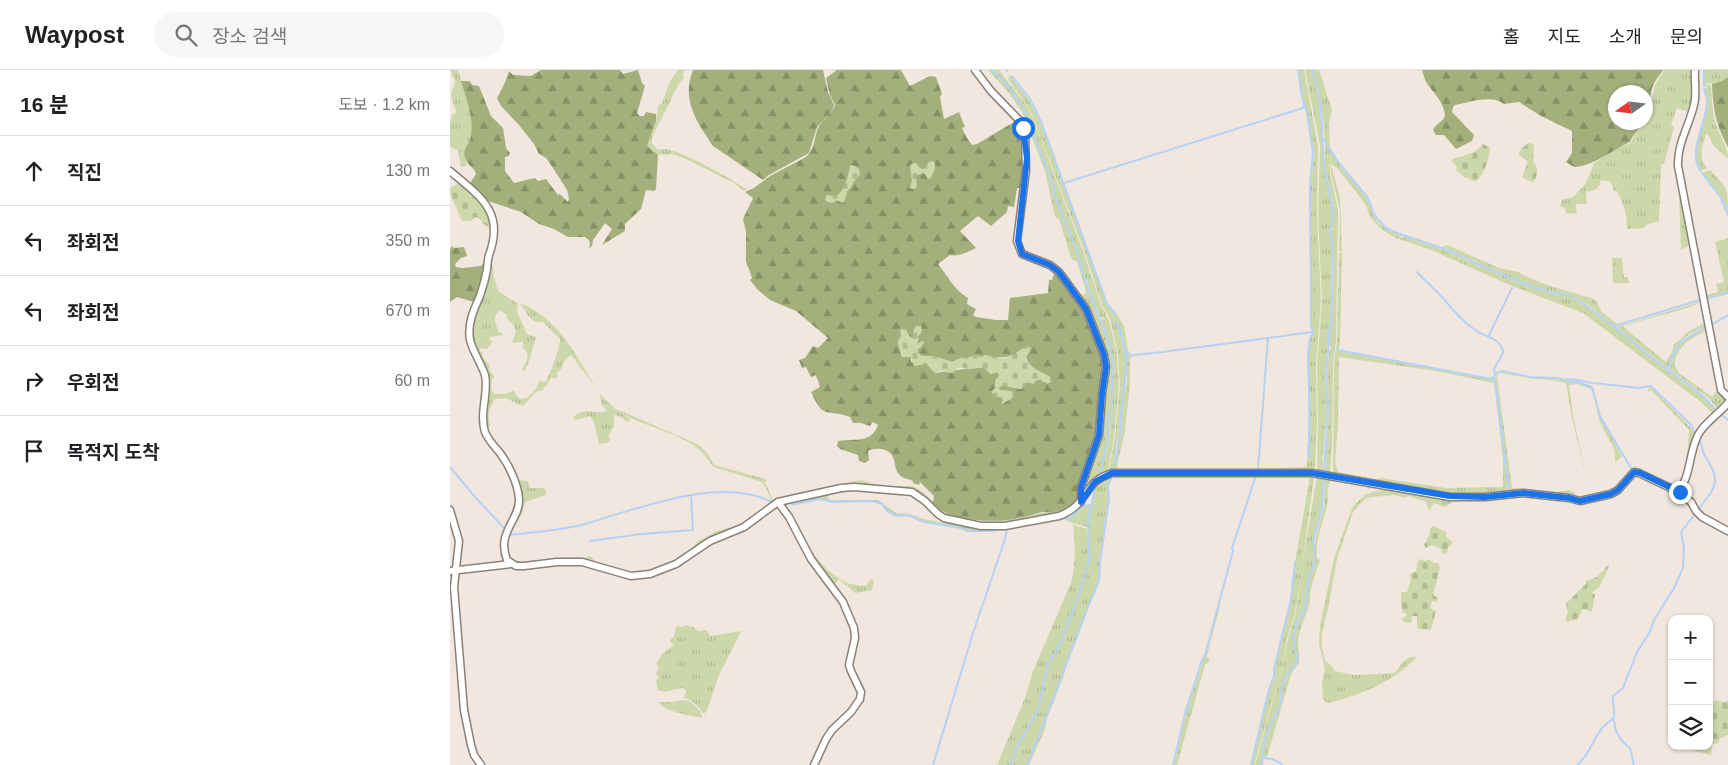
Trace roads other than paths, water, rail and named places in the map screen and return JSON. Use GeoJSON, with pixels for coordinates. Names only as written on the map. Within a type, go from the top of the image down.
{"type":"FeatureCollection","features":[{"type":"Feature","properties":{"kind":"street"},"geometry":{"type":"LineString","coordinates":[[975,70],[991,91],[1020,121],[1023,128],[1027,158],[1018,241],[1022,254],[1050,265],[1059,272],[1086,309],[1104,355],[1106,367],[1099,435],[1081,487],[1081,502]]}},
{"type":"Feature","properties":{"kind":"street"},"geometry":{"type":"LineString","coordinates":[[1694,70],[1695,98],[1678,152],[1678,166],[1721,390],[1728,397]]}},
{"type":"Feature","properties":{"kind":"street"},"geometry":{"type":"LineString","coordinates":[[450,171],[486,205],[496,233],[486,275],[472,316],[470,338],[485,376],[483,414],[485,431],[505,460],[514,479],[519,498],[506,534],[505,556],[511,564]]}},
{"type":"Feature","properties":{"kind":"street"},"geometry":{"type":"LineString","coordinates":[[1680,492],[1685,483],[1697,436],[1704,426],[1728,403]]}},
{"type":"Feature","properties":{"kind":"street"},"geometry":{"type":"LineString","coordinates":[[454,570],[511,564],[524,566],[557,562],[582,562],[631,576],[650,574],[676,564],[710,541],[744,527],[778,502],[847,488],[912,492],[944,518],[993,527],[1059,516],[1075,508],[1095,482],[1112,473],[1323,474],[1450,496],[1485,497],[1523,493],[1580,501],[1611,494],[1618,490],[1634,472],[1680,492],[1691,502],[1696,512],[1728,532]]}},
{"type":"Feature","properties":{"kind":"street"},"geometry":{"type":"LineString","coordinates":[[778,502],[790,517],[811,559],[843,602],[854,628],[855,638],[849,665],[861,692],[860,699],[851,712],[829,734],[814,765]]}},
{"type":"Feature","properties":{"kind":"street"},"geometry":{"type":"LineString","coordinates":[[450,510],[460,541],[454,570],[454,587],[464,710],[474,755],[481,765]]}},
{"type":"Feature","properties":{"kind":"waterway"},"geometry":{"type":"LineString","coordinates":[[992,70],[1011,90],[1024,110],[1077,251],[1085,281],[1105,331],[1112,356],[1112,406],[1109,415],[1108,441],[1099,476]]}},
{"type":"Feature","properties":{"kind":"waterway"},"geometry":{"type":"LineString","coordinates":[[1298,70],[1313,153],[1310,186],[1311,327],[1313,332]]}},
{"type":"Feature","properties":{"kind":"waterway"},"geometry":{"type":"LineString","coordinates":[[1313,70],[1321,108],[1324,167],[1333,216],[1330,231],[1333,250],[1332,303],[1326,375],[1328,408],[1324,473]]}},
{"type":"Feature","properties":{"kind":"waterway"},"geometry":{"type":"LineString","coordinates":[[1704,70],[1704,86]]}},
{"type":"Feature","properties":{"kind":"waterway"},"geometry":{"type":"LineString","coordinates":[[1012,76],[1030,99],[1041,121],[1107,304],[1115,313],[1115,317]]}},
{"type":"Feature","properties":{"kind":"waterway"},"geometry":{"type":"LineString","coordinates":[[1701,171],[1697,164],[1696,156],[1706,109],[1707,100],[1704,89]]}},
{"type":"Feature","properties":{"kind":"waterway"},"geometry":{"type":"LineString","coordinates":[[1064,183],[1303,108],[1304,106]]}},
{"type":"Feature","properties":{"kind":"waterway"},"geometry":{"type":"LineString","coordinates":[[1324,140],[1339,163],[1368,198],[1375,216],[1386,228],[1442,248],[1538,289],[1571,296],[1599,315],[1697,391],[1716,411]]}},
{"type":"Feature","properties":{"kind":"waterway"},"geometry":{"type":"LineString","coordinates":[[1702,173],[1721,198],[1728,215]]}},
{"type":"Feature","properties":{"kind":"waterway"},"geometry":{"type":"LineString","coordinates":[[1417,272],[1467,324],[1498,342],[1503,353],[1494,369],[1495,374]]}},
{"type":"Feature","properties":{"kind":"waterway"},"geometry":{"type":"LineString","coordinates":[[1488,337],[1512,288]]}},
{"type":"Feature","properties":{"kind":"waterway"},"geometry":{"type":"LineString","coordinates":[[1706,299],[1728,293]]}},
{"type":"Feature","properties":{"kind":"waterway"},"geometry":{"type":"LineString","coordinates":[[1614,326],[1700,300]]}},
{"type":"Feature","properties":{"kind":"waterway"},"geometry":{"type":"LineString","coordinates":[[1711,325],[1728,315]]}},
{"type":"Feature","properties":{"kind":"waterway"},"geometry":{"type":"LineString","coordinates":[[1114,469],[1120,434],[1126,373],[1126,354],[1119,326],[1115,322]]}},
{"type":"Feature","properties":{"kind":"waterway"},"geometry":{"type":"LineString","coordinates":[[1668,368],[1680,343],[1705,327]]}},
{"type":"Feature","properties":{"kind":"waterway"},"geometry":{"type":"LineString","coordinates":[[1268,338],[1313,332],[1309,345],[1308,359],[1308,456],[1312,457]]}},
{"type":"Feature","properties":{"kind":"waterway"},"geometry":{"type":"LineString","coordinates":[[1126,354],[1163,352],[1268,338],[1258,469]]}},
{"type":"Feature","properties":{"kind":"waterway"},"geometry":{"type":"LineString","coordinates":[[1338,350],[1491,379],[1498,372],[1503,371],[1530,377],[1572,379],[1639,388],[1651,386],[1692,426],[1696,435]]}},
{"type":"Feature","properties":{"kind":"waterway"},"geometry":{"type":"LineString","coordinates":[[1494,378],[1509,491]]}},
{"type":"Feature","properties":{"kind":"waterway"},"geometry":{"type":"LineString","coordinates":[[1568,380],[1569,382],[1575,381],[1592,387],[1600,416],[1631,468]]}},
{"type":"Feature","properties":{"kind":"waterway"},"geometry":{"type":"LineString","coordinates":[[1720,414],[1728,420]]}},
{"type":"Feature","properties":{"kind":"waterway"},"geometry":{"type":"LineString","coordinates":[[1698,510],[1710,494],[1715,483],[1713,471],[1699,439]]}},
{"type":"Feature","properties":{"kind":"waterway"},"geometry":{"type":"LineString","coordinates":[[450,467],[505,529]]}},
{"type":"Feature","properties":{"kind":"waterway"},"geometry":{"type":"LineString","coordinates":[[1173,765],[1186,710],[1205,655],[1233,551],[1232,548],[1256,475]]}},
{"type":"Feature","properties":{"kind":"waterway"},"geometry":{"type":"LineString","coordinates":[[1027,765],[1099,581],[1109,500],[1108,486],[1112,476]]}},
{"type":"Feature","properties":{"kind":"waterway"},"geometry":{"type":"LineString","coordinates":[[1262,765],[1264,743],[1271,722],[1281,702],[1285,678],[1297,661],[1293,637],[1296,625],[1305,610],[1308,580],[1315,559],[1313,541],[1322,508],[1324,477]]}},
{"type":"Feature","properties":{"kind":"waterway"},"geometry":{"type":"LineString","coordinates":[[1010,765],[1019,743],[1038,710],[1048,663],[1057,650],[1084,578],[1089,560],[1088,520],[1096,485]]}},
{"type":"Feature","properties":{"kind":"waterway"},"geometry":{"type":"LineString","coordinates":[[509,535],[572,527],[651,504],[702,493],[727,492],[750,495],[772,502]]}},
{"type":"Feature","properties":{"kind":"waterway"},"geometry":{"type":"LineString","coordinates":[[590,541],[693,530],[691,496]]}},
{"type":"Feature","properties":{"kind":"waterway"},"geometry":{"type":"LineString","coordinates":[[792,505],[820,499],[832,502],[872,501],[882,504],[887,511],[894,515],[908,515],[924,522],[961,528],[967,531],[992,531],[1032,524]]}},
{"type":"Feature","properties":{"kind":"waterway"},"geometry":{"type":"LineString","coordinates":[[1037,523],[1072,517],[1083,506],[1090,505]]}},
{"type":"Feature","properties":{"kind":"waterway"},"geometry":{"type":"LineString","coordinates":[[1577,765],[1585,757],[1603,727],[1614,716],[1613,696],[1623,688],[1637,652],[1650,632],[1654,620],[1674,588],[1683,568],[1684,548],[1681,532],[1695,514]]}},
{"type":"Feature","properties":{"kind":"waterway"},"geometry":{"type":"LineString","coordinates":[[933,765],[1007,529]]}},
{"type":"Feature","properties":{"kind":"waterway"},"geometry":{"type":"LineString","coordinates":[[1251,765],[1269,689],[1274,676],[1274,669],[1291,599],[1295,562]]}},
{"type":"Feature","properties":{"kind":"waterway"},"geometry":{"type":"LineString","coordinates":[[1613,717],[1616,731],[1622,741],[1630,748],[1634,765]]}},
{"type":"Feature","properties":{"kind":"waterway"},"geometry":{"type":"LineString","coordinates":[[1263,758],[1272,759],[1282,764]]}}]}
